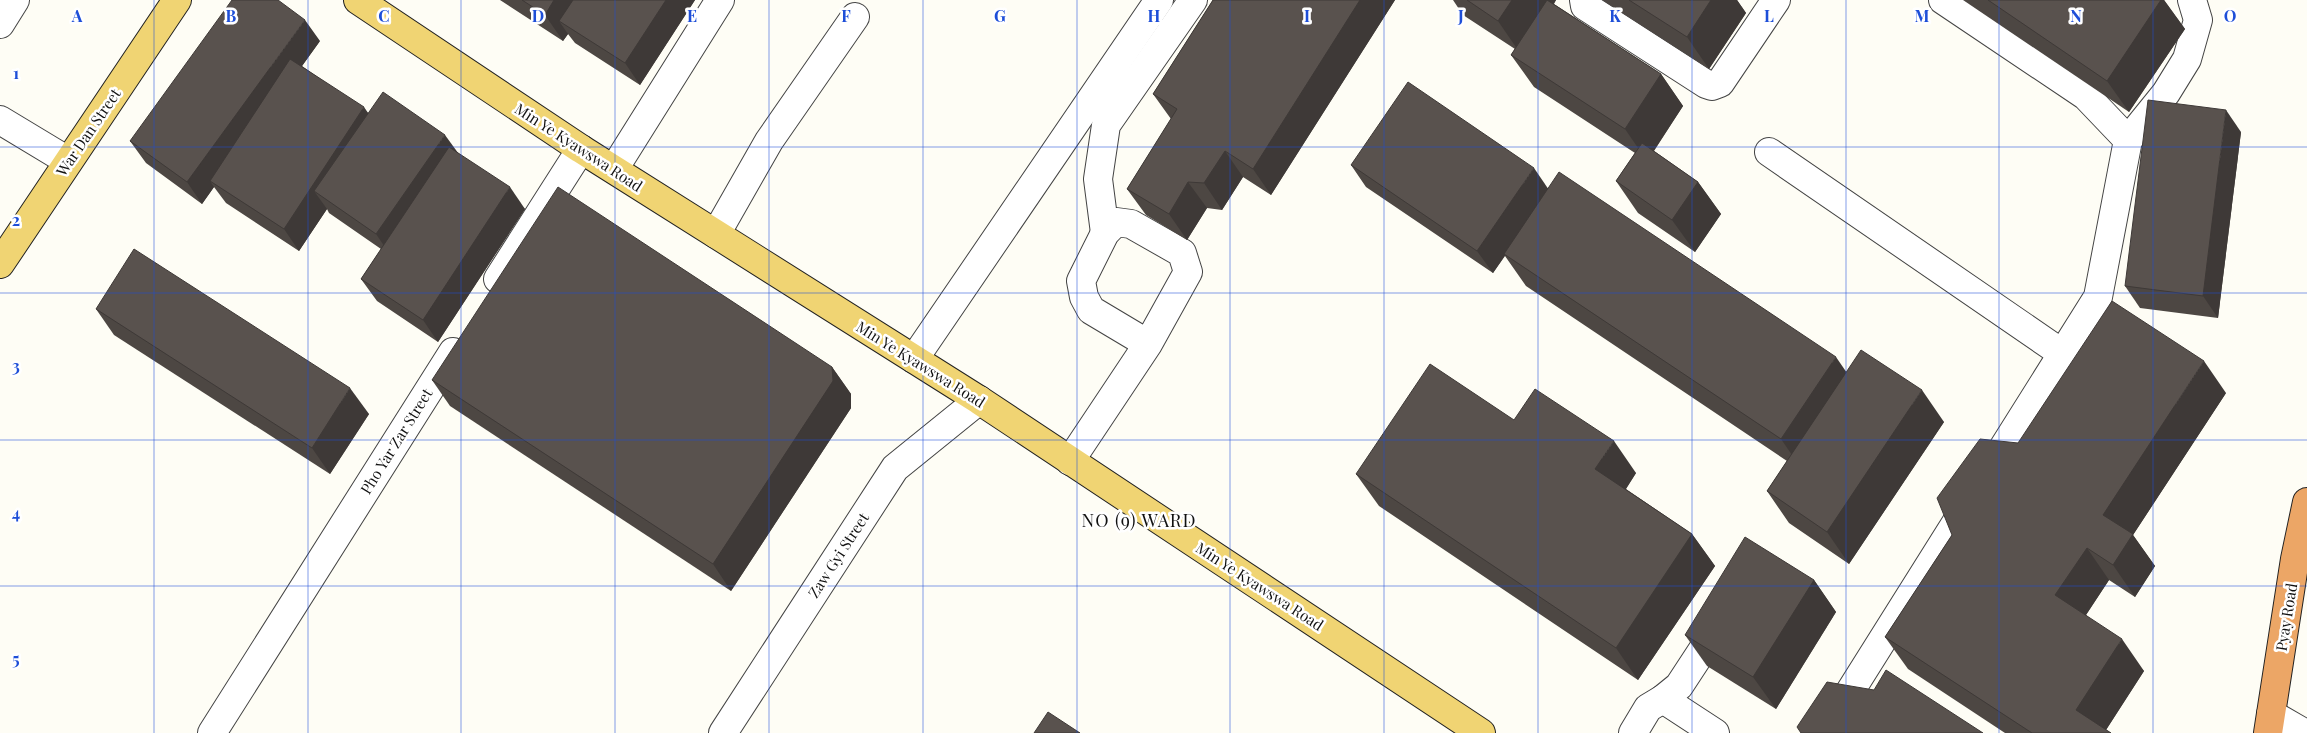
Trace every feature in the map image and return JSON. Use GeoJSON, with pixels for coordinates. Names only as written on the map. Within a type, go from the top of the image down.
{"type":"FeatureCollection","features":[{"type":"Feature","properties":{"kind":"highway","name":"Pyay Road"},"geometry":{"type":"LineString","coordinates":[[2269,723],[2301,561],[2307,502]]}},
{"type":"Feature","properties":{"kind":"main road","name":"War Dan Street"},"geometry":{"type":"LineString","coordinates":[[0,264],[178,0]]}},
{"type":"Feature","properties":{"kind":"main road","name":"Min Ye Kyawswa Road"},"geometry":{"type":"LineString","coordinates":[[358,0],[581,149],[979,400],[1481,733]]}},
{"type":"Feature","properties":{"kind":"street"},"geometry":{"type":"LineString","coordinates":[[0,24],[15,0]]}},
{"type":"Feature","properties":{"kind":"street"},"geometry":{"type":"LineString","coordinates":[[614,169],[720,0]]}},
{"type":"Feature","properties":{"kind":"street"},"geometry":{"type":"LineString","coordinates":[[914,359],[1159,0]]}},
{"type":"Feature","properties":{"kind":"street"},"geometry":{"type":"LineString","coordinates":[[1105,233],[1098,179],[1106,125],[1193,0]]}},
{"type":"Feature","properties":{"kind":"street"},"geometry":{"type":"LineString","coordinates":[[1584,0],[1585,6],[1706,84],[1712,86],[1720,83],[1776,0]]}},
{"type":"Feature","properties":{"kind":"street"},"geometry":{"type":"LineString","coordinates":[[1943,0],[2086,96],[2128,140]]}},
{"type":"Feature","properties":{"kind":"street"},"geometry":{"type":"LineString","coordinates":[[1824,733],[2098,296],[2128,140],[2166,92],[2187,59],[2198,20],[2192,0]]}},
{"type":"Feature","properties":{"kind":"street"},"geometry":{"type":"LineString","coordinates":[[716,234],[769,141],[855,17]]}},
{"type":"Feature","properties":{"kind":"street"},"geometry":{"type":"LineString","coordinates":[[0,120],[68,161]]}},
{"type":"Feature","properties":{"kind":"street"},"geometry":{"type":"LineString","coordinates":[[486,299],[581,149]]}},
{"type":"Feature","properties":{"kind":"street"},"geometry":{"type":"LineString","coordinates":[[1769,152],[2063,354]]}},
{"type":"Feature","properties":{"kind":"street"},"geometry":{"type":"LineString","coordinates":[[1070,461],[1148,344],[1188,272],[1182,253],[1131,224],[1116,222],[1105,233],[1080,281],[1084,297],[1090,310],[1148,344]]}},
{"type":"Feature","properties":{"kind":"street","name":"Pho Yar Zar Street"},"geometry":{"type":"LineString","coordinates":[[212,733],[465,332]]}},
{"type":"Feature","properties":{"kind":"street","name":"Zaw Gyi Street"},"geometry":{"type":"LineString","coordinates":[[722,733],[895,468],[979,400]]}},
{"type":"Feature","properties":{"kind":"street"},"geometry":{"type":"LineString","coordinates":[[1633,733],[1648,708],[1679,686],[1730,607]]}},
{"type":"Feature","properties":{"kind":"street"},"geometry":{"type":"LineString","coordinates":[[1663,699],[1715,733]]}},
{"type":"Feature","properties":{"kind":"street"},"geometry":{"type":"LineString","coordinates":[[2269,723],[2304,733]]}},
{"type":"Feature","properties":{"kind":"building"},"geometry":{"type":"Polygon","coordinates":[[[232,0],[278,0],[305,20],[187,182],[130,141],[232,0]]]}},
{"type":"Feature","properties":{"kind":"building"},"geometry":{"type":"Polygon","coordinates":[[[522,0],[554,0],[545,15],[522,0]]]}},
{"type":"Feature","properties":{"kind":"building"},"geometry":{"type":"Polygon","coordinates":[[[573,0],[666,0],[625,63],[559,21],[573,0]]]}},
{"type":"Feature","properties":{"kind":"building"},"geometry":{"type":"Polygon","coordinates":[[[1213,0],[1360,0],[1253,169],[1225,151],[1204,183],[1188,182],[1169,214],[1127,189],[1177,109],[1153,94],[1213,0]]]}},
{"type":"Feature","properties":{"kind":"building"},"geometry":{"type":"Polygon","coordinates":[[[1467,0],[1512,0],[1498,21],[1467,0]]]}},
{"type":"Feature","properties":{"kind":"building"},"geometry":{"type":"Polygon","coordinates":[[[1547,0],[1661,74],[1625,129],[1511,55],[1547,0]]]}},
{"type":"Feature","properties":{"kind":"building"},"geometry":{"type":"Polygon","coordinates":[[[1629,0],[1711,0],[1687,37],[1629,0]]]}},
{"type":"Feature","properties":{"kind":"building"},"geometry":{"type":"Polygon","coordinates":[[[1988,0],[2161,0],[2107,81],[1988,0]]]}},
{"type":"Feature","properties":{"kind":"building"},"geometry":{"type":"Polygon","coordinates":[[[290,59],[364,107],[284,229],[210,181],[290,59]]]}},
{"type":"Feature","properties":{"kind":"building"},"geometry":{"type":"Polygon","coordinates":[[[1408,82],[1534,168],[1477,251],[1351,165],[1408,82]]]}},
{"type":"Feature","properties":{"kind":"building"},"geometry":{"type":"Polygon","coordinates":[[[383,92],[445,135],[376,234],[314,191],[383,92]]]}},
{"type":"Feature","properties":{"kind":"building"},"geometry":{"type":"Polygon","coordinates":[[[2148,100],[2226,110],[2203,296],[2125,286],[2148,100]]]}},
{"type":"Feature","properties":{"kind":"building"},"geometry":{"type":"Polygon","coordinates":[[[1642,143],[1698,182],[1672,220],[1616,181],[1642,143]]]}},
{"type":"Feature","properties":{"kind":"building"},"geometry":{"type":"Polygon","coordinates":[[[449,147],[510,187],[423,320],[361,279],[449,147]]]}},
{"type":"Feature","properties":{"kind":"building"},"geometry":{"type":"Polygon","coordinates":[[[1559,172],[1836,357],[1781,439],[1504,254],[1559,172]]]}},
{"type":"Feature","properties":{"kind":"building"},"geometry":{"type":"Polygon","coordinates":[[[558,187],[832,367],[833,381],[713,564],[432,380],[558,187]]]}},
{"type":"Feature","properties":{"kind":"building"},"geometry":{"type":"Polygon","coordinates":[[[134,249],[350,388],[312,448],[96,309],[134,249]]]}},
{"type":"Feature","properties":{"kind":"building"},"geometry":{"type":"Polygon","coordinates":[[[2112,301],[2204,361],[2103,515],[2133,534],[2113,565],[2087,548],[2055,595],[2122,639],[2076,710],[2111,733],[2032,733],[1885,637],[1952,535],[1937,498],[1980,439],[2018,443],[2112,301]]]}},
{"type":"Feature","properties":{"kind":"building"},"geometry":{"type":"Polygon","coordinates":[[[1861,350],[1922,390],[1827,532],[1767,491],[1861,350]]]}},
{"type":"Feature","properties":{"kind":"building"},"geometry":{"type":"Polygon","coordinates":[[[1430,364],[1514,420],[1535,389],[1614,441],[1595,469],[1692,534],[1616,648],[1356,474],[1430,364]]]}},
{"type":"Feature","properties":{"kind":"building"},"geometry":{"type":"Polygon","coordinates":[[[1745,537],[1814,580],[1753,677],[1685,635],[1745,537]]]}},
{"type":"Feature","properties":{"kind":"building"},"geometry":{"type":"Polygon","coordinates":[[[1886,670],[1983,733],[1801,733],[1797,727],[1827,682],[1874,690],[1886,670]]]}},
{"type":"Feature","properties":{"kind":"building"},"geometry":{"type":"Polygon","coordinates":[[[1048,712],[1080,733],[1034,733],[1048,712]]]}},
{"type":"Feature","properties":{"kind":"district","name":"NO (9) WARD"},"geometry":{"type":"Point","coordinates":[1139,520]}}]}
